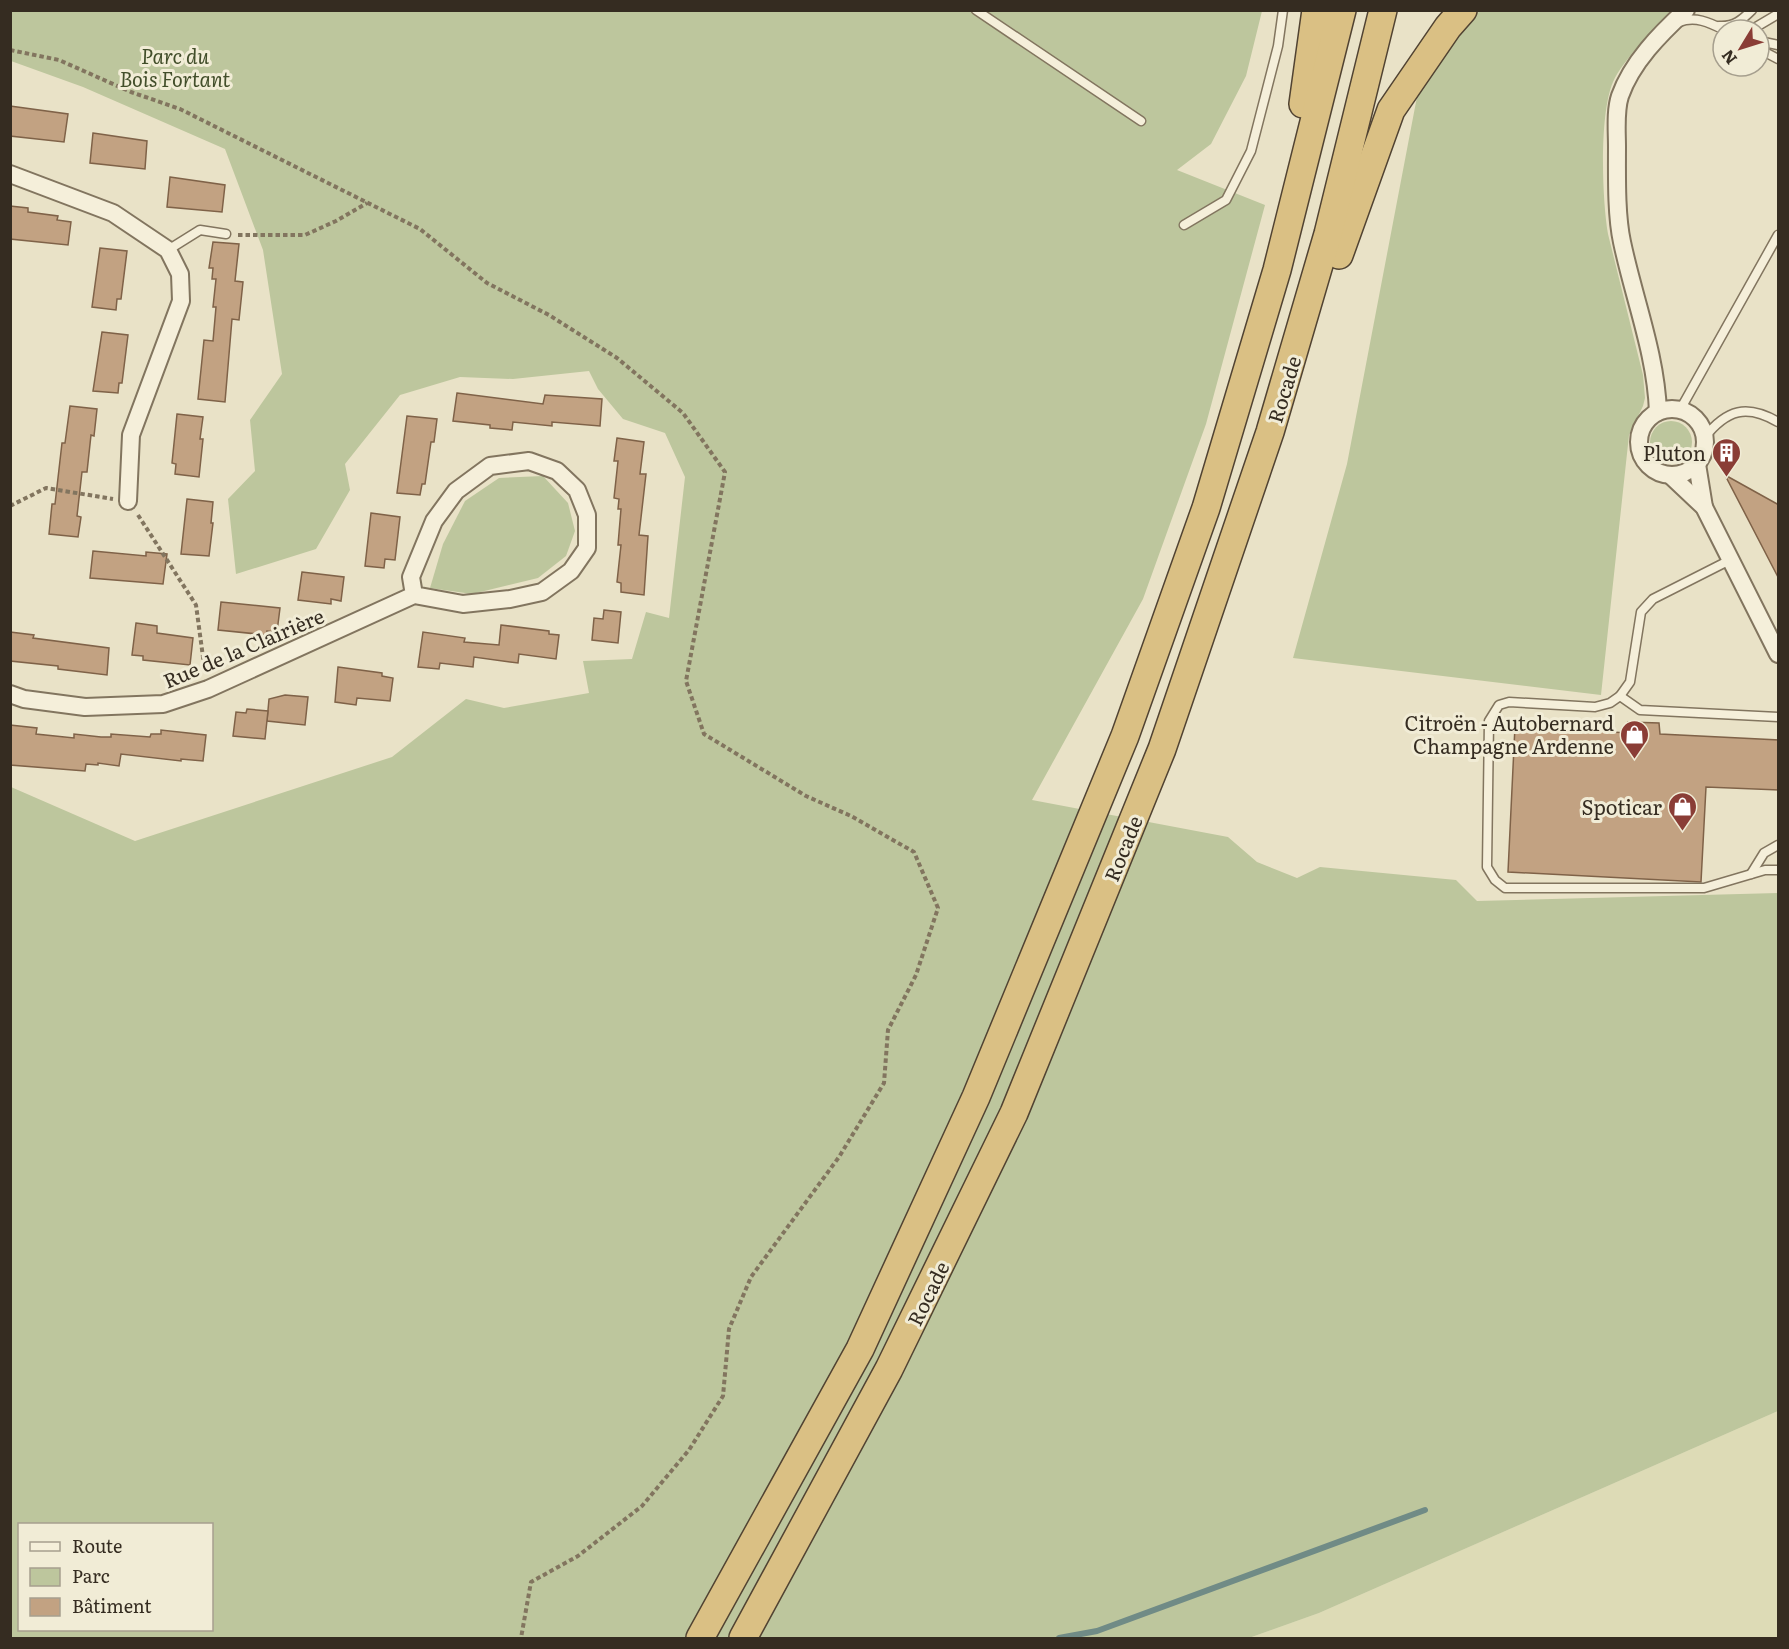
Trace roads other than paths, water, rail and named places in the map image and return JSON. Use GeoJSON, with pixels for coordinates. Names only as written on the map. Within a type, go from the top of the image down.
{"type":"FeatureCollection","features":[{"type":"Feature","properties":{"kind":"highway"},"geometry":{"type":"LineString","coordinates":[[1277,270],[1316,10]]}},
{"type":"Feature","properties":{"kind":"highway"},"geometry":{"type":"LineString","coordinates":[[700,1638],[860,1348],[980,1086],[1125,736],[1206,508],[1277,270],[1342,10]]}},
{"type":"Feature","properties":{"kind":"highway","name":"Rocade"},"geometry":{"type":"LineString","coordinates":[[743,1638],[889,1370],[1014,1113],[1162,749],[1270,432],[1328,234],[1383,10]]}},
{"type":"Feature","properties":{"kind":"highway"},"geometry":{"type":"LineString","coordinates":[[1270,432],[1321,306],[1390,110],[1448,27],[1464,10]]}},
{"type":"Feature","properties":{"kind":"street"},"geometry":{"type":"LineString","coordinates":[[1658,412],[1655,375],[1621,240],[1617,173],[1619,99],[1630,74],[1669,26],[1686,10]]}},
{"type":"Feature","properties":{"kind":"street"},"geometry":{"type":"LineString","coordinates":[[10,174],[113,213],[168,250],[180,274],[181,301],[131,435],[128,501]]}},
{"type":"Feature","properties":{"kind":"street"},"geometry":{"type":"LineString","coordinates":[[1669,409],[1680,410],[1696,420],[1704,438],[1703,452],[1696,464],[1689,470],[1670,475],[1659,473],[1650,467],[1639,448],[1642,427],[1658,412],[1669,409]]}},
{"type":"Feature","properties":{"kind":"street"},"geometry":{"type":"LineString","coordinates":[[529,461],[557,471],[577,490],[587,515],[587,548],[571,572],[542,592],[510,599],[464,604],[414,595],[411,577],[434,521],[456,491],[490,466],[529,461]]}},
{"type":"Feature","properties":{"kind":"street"},"geometry":{"type":"LineString","coordinates":[[1696,464],[1704,507],[1779,654]]}},
{"type":"Feature","properties":{"kind":"street"},"geometry":{"type":"LineString","coordinates":[[1670,475],[1704,507]]}},
{"type":"Feature","properties":{"kind":"street","name":"Rue de la Clairière"},"geometry":{"type":"LineString","coordinates":[[10,694],[24,699],[85,707],[163,704],[208,689],[414,595]]}},
{"type":"Feature","properties":{"kind":"lane"},"geometry":{"type":"LineString","coordinates":[[976,10],[1141,121]]}},
{"type":"Feature","properties":{"kind":"lane"},"geometry":{"type":"LineString","coordinates":[[1184,225],[1226,200],[1251,151],[1278,46],[1283,10]]}},
{"type":"Feature","properties":{"kind":"lane"},"geometry":{"type":"LineString","coordinates":[[1669,26],[1690,19],[1711,24]]}},
{"type":"Feature","properties":{"kind":"lane"},"geometry":{"type":"LineString","coordinates":[[168,250],[200,230],[226,234]]}},
{"type":"Feature","properties":{"kind":"lane"},"geometry":{"type":"LineString","coordinates":[[1680,410],[1779,235]]}},
{"type":"Feature","properties":{"kind":"lane"},"geometry":{"type":"LineString","coordinates":[[1704,438],[1714,425],[1728,415],[1743,411],[1758,412],[1779,422]]}},
{"type":"Feature","properties":{"kind":"lane"},"geometry":{"type":"LineString","coordinates":[[1730,560],[1647,604],[1641,612],[1630,682],[1620,696],[1610,703],[1595,708],[1509,702],[1499,705],[1489,722],[1486,867],[1495,880],[1505,888],[1704,888],[1765,870],[1779,870]]}},
{"type":"Feature","properties":{"kind":"lane"},"geometry":{"type":"LineString","coordinates":[[1620,696],[1640,710],[1779,717]]}},
{"type":"Feature","properties":{"kind":"lane"},"geometry":{"type":"LineString","coordinates":[[1752,874],[1764,853],[1779,845]]}},
{"type":"Feature","properties":{"kind":"waterway"},"geometry":{"type":"LineString","coordinates":[[1059,1638],[1097,1631],[1425,1510]]}},
{"type":"Feature","properties":{"kind":"place","name":"Pluton"},"geometry":{"type":"Point","coordinates":[1727,478]}},
{"type":"Feature","properties":{"kind":"place","name":"Citroën - Autobernard Champagne Ardenne"},"geometry":{"type":"Point","coordinates":[1635,760]}},
{"type":"Feature","properties":{"kind":"place","name":"Spoticar"},"geometry":{"type":"Point","coordinates":[1683,832]}},
{"type":"Feature","properties":{"kind":"park label","name":"Parc du Bois Fortant"},"geometry":{"type":"Point","coordinates":[175,66]}}]}
